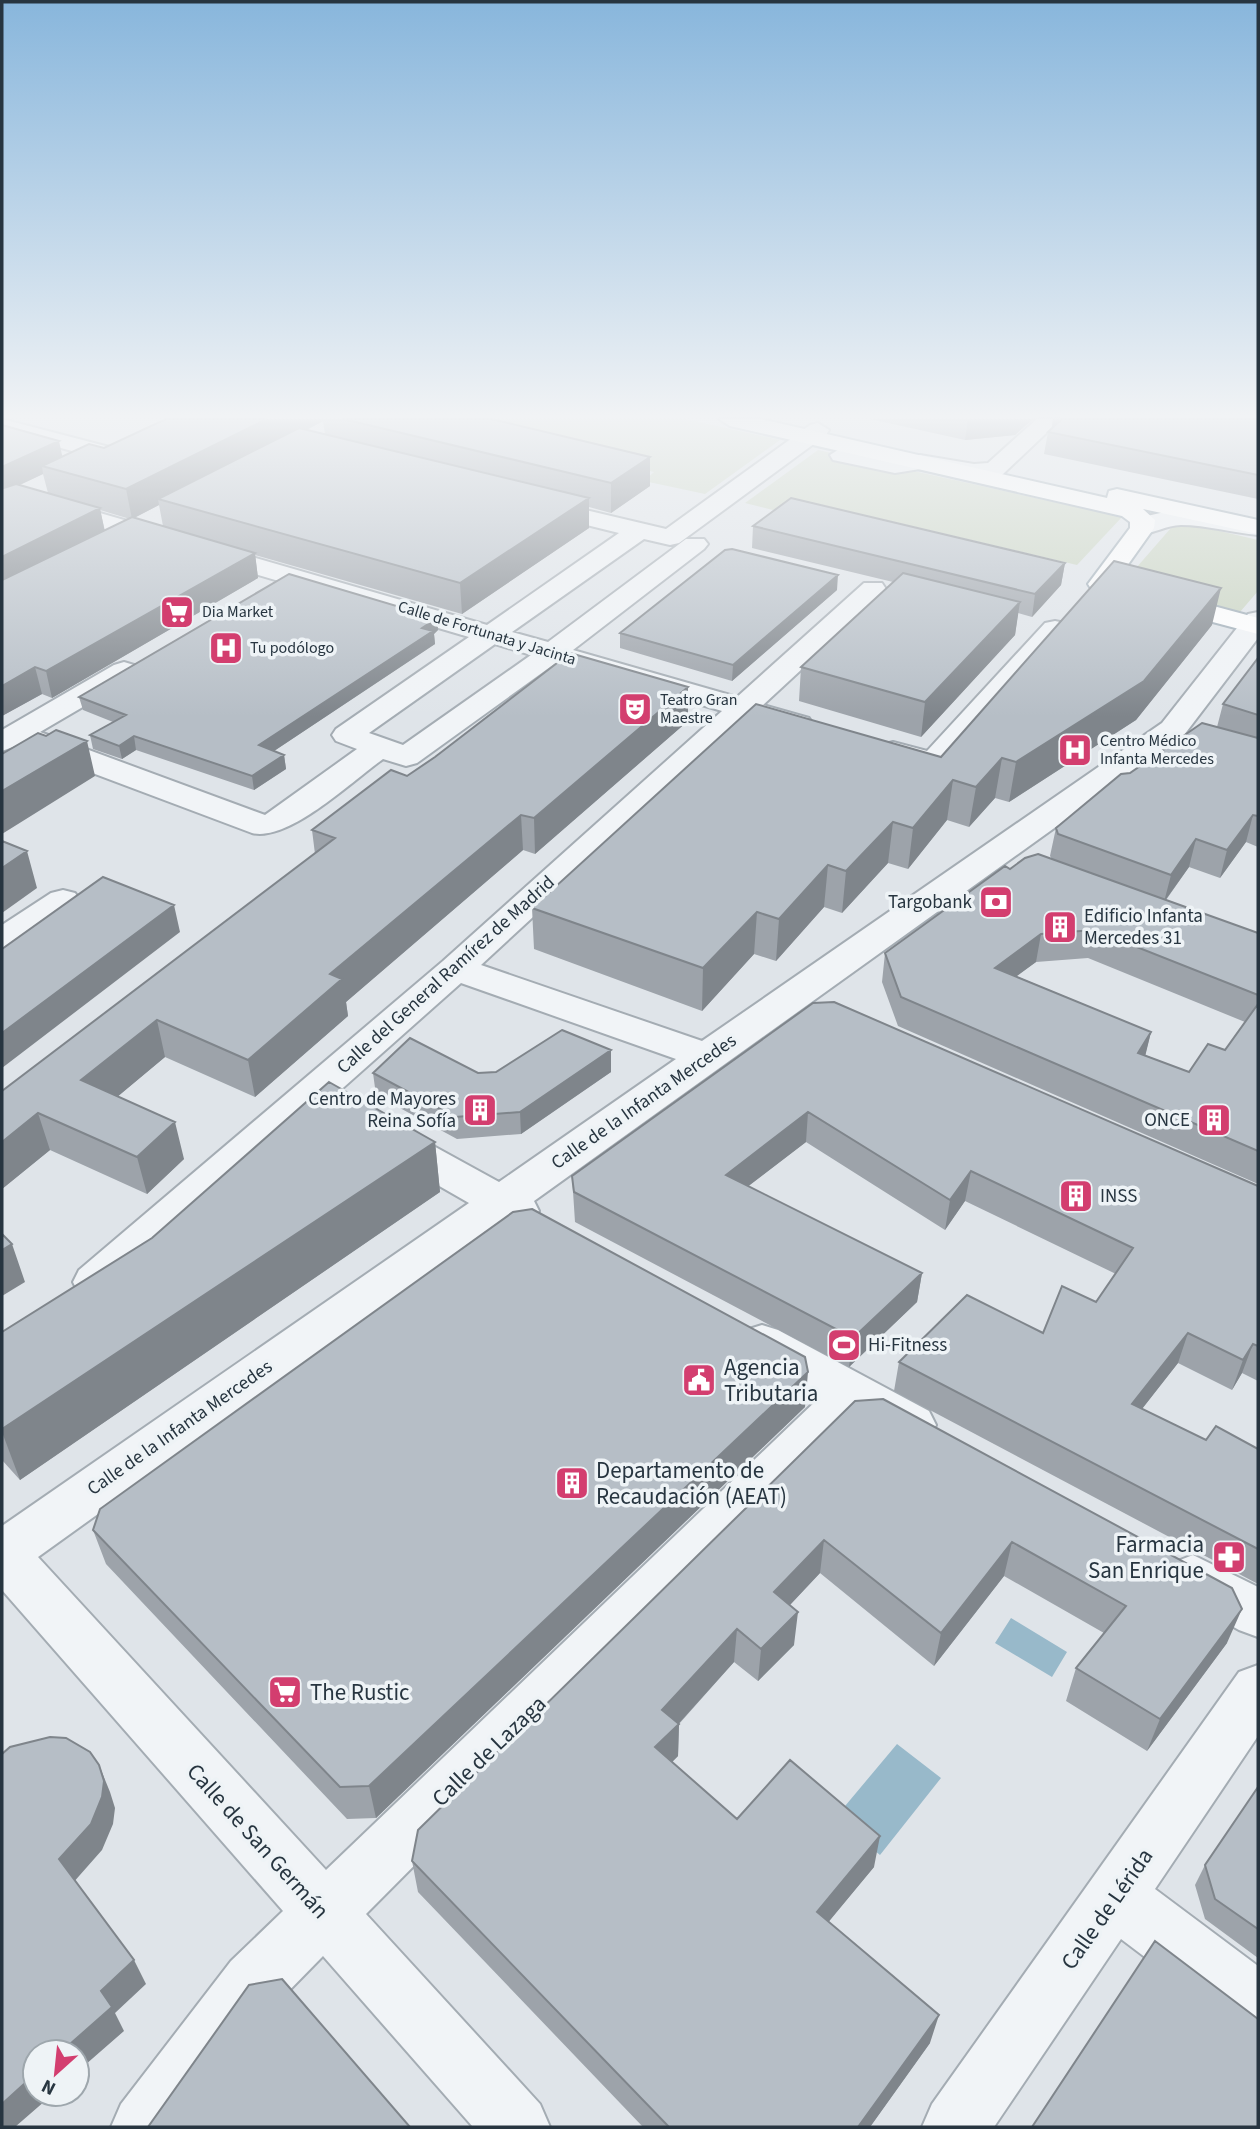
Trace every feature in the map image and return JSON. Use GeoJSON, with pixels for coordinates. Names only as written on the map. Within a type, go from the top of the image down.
{"type":"FeatureCollection","features":[{"type":"Feature","properties":{"kind":"main road"},"geometry":{"type":"LineString","coordinates":[[1141,518],[1143,520],[1142,528],[1087,597],[1257,624]]}},
{"type":"Feature","properties":{"kind":"main road"},"geometry":{"type":"LineString","coordinates":[[1210,518],[1258,528]]}},
{"type":"Feature","properties":{"kind":"street","name":"Calle de Fortunata y Jacinta"},"geometry":{"type":"LineString","coordinates":[[92,518],[819,730]]}},
{"type":"Feature","properties":{"kind":"street"},"geometry":{"type":"LineString","coordinates":[[98,548],[156,518]]}},
{"type":"Feature","properties":{"kind":"street"},"geometry":{"type":"LineString","coordinates":[[592,518],[695,544]]}},
{"type":"Feature","properties":{"kind":"street"},"geometry":{"type":"LineString","coordinates":[[640,530],[347,736],[406,757],[553,652],[695,544],[722,518]]}},
{"type":"Feature","properties":{"kind":"street"},"geometry":{"type":"LineString","coordinates":[[1142,528],[1162,518]]}},
{"type":"Feature","properties":{"kind":"street"},"geometry":{"type":"LineString","coordinates":[[1194,518],[1258,528]]}},
{"type":"Feature","properties":{"kind":"street"},"geometry":{"type":"LineString","coordinates":[[253,596],[288,574]]}},
{"type":"Feature","properties":{"kind":"street","name":"Calle del General Ramírez de Madrid"},"geometry":{"type":"LineString","coordinates":[[66,1300],[99,1280],[456,969],[873,589]]}},
{"type":"Feature","properties":{"kind":"street"},"geometry":{"type":"LineString","coordinates":[[869,745],[933,763],[1038,630],[1087,597]]}},
{"type":"Feature","properties":{"kind":"street","name":"Calle de la Infanta Mercedes"},"geometry":{"type":"LineString","coordinates":[[2,1554],[708,1057],[824,994],[1013,860],[1185,733],[1257,624]]}},
{"type":"Feature","properties":{"kind":"street"},"geometry":{"type":"LineString","coordinates":[[9,738],[146,658]]}},
{"type":"Feature","properties":{"kind":"street"},"geometry":{"type":"LineString","coordinates":[[9,738],[263,826],[275,822],[379,747]]}},
{"type":"Feature","properties":{"kind":"street"},"geometry":{"type":"LineString","coordinates":[[2,942],[63,900]]}},
{"type":"Feature","properties":{"kind":"street"},"geometry":{"type":"LineString","coordinates":[[456,969],[708,1057]]}},
{"type":"Feature","properties":{"kind":"street"},"geometry":{"type":"LineString","coordinates":[[365,1125],[553,1230]]}},
{"type":"Feature","properties":{"kind":"street"},"geometry":{"type":"LineString","coordinates":[[722,1321],[952,1446]]}},
{"type":"Feature","properties":{"kind":"street","name":"Calle de Lazaga"},"geometry":{"type":"LineString","coordinates":[[144,2127],[253,1983],[854,1393]]}},
{"type":"Feature","properties":{"kind":"street","name":"Calle de San Germán"},"geometry":{"type":"LineString","coordinates":[[2,1554],[517,2127]]}},
{"type":"Feature","properties":{"kind":"street"},"geometry":{"type":"LineString","coordinates":[[1160,1560],[1258,1613]]}},
{"type":"Feature","properties":{"kind":"street","name":"Calle de Lérida"},"geometry":{"type":"LineString","coordinates":[[955,2127],[1258,1690]]}},
{"type":"Feature","properties":{"kind":"street"},"geometry":{"type":"LineString","coordinates":[[1116,1896],[1258,2004]]}},
{"type":"Feature","properties":{"kind":"green space"},"geometry":{"type":"Polygon","coordinates":[[[879,518],[1121,518],[1077,565],[879,518]]]}},
{"type":"Feature","properties":{"kind":"green space"},"geometry":{"type":"Polygon","coordinates":[[[1177,521],[1258,540],[1258,591],[1240,612],[1123,583],[1177,521]]]}},
{"type":"Feature","properties":{"kind":"water"},"geometry":{"type":"Polygon","coordinates":[[[1011,1618],[1067,1652],[1052,1677],[995,1643],[1011,1618]]]}},
{"type":"Feature","properties":{"kind":"water"},"geometry":{"type":"Polygon","coordinates":[[[897,1744],[941,1778],[880,1855],[835,1818],[897,1744]]]}},
{"type":"Feature","properties":{"kind":"building"},"geometry":{"type":"Polygon","coordinates":[[[2,518],[79,518],[2,557],[2,518]]]}},
{"type":"Feature","properties":{"kind":"building"},"geometry":{"type":"Polygon","coordinates":[[[129,518],[255,553],[46,671],[35,667],[2,686],[2,580],[129,518]]]}},
{"type":"Feature","properties":{"kind":"building"},"geometry":{"type":"Polygon","coordinates":[[[228,518],[558,518],[460,583],[228,518]]]}},
{"type":"Feature","properties":{"kind":"building"},"geometry":{"type":"Polygon","coordinates":[[[763,518],[877,518],[1065,563],[1035,594],[753,526],[763,518]]]}},
{"type":"Feature","properties":{"kind":"building"},"geometry":{"type":"Polygon","coordinates":[[[732,549],[838,575],[733,665],[620,633],[725,550],[732,549]]]}},
{"type":"Feature","properties":{"kind":"building"},"geometry":{"type":"Polygon","coordinates":[[[1114,561],[1221,588],[1144,681],[1016,762],[1002,758],[976,787],[953,780],[913,828],[893,822],[846,871],[828,865],[779,919],[757,912],[703,968],[532,908],[756,704],[941,757],[1114,561]]]}},
{"type":"Feature","properties":{"kind":"building"},"geometry":{"type":"Polygon","coordinates":[[[903,573],[1020,602],[925,702],[801,667],[903,573]]]}},
{"type":"Feature","properties":{"kind":"building"},"geometry":{"type":"Polygon","coordinates":[[[289,574],[437,618],[422,628],[433,631],[259,745],[284,755],[252,776],[134,736],[119,746],[90,735],[126,715],[79,697],[289,574]]]}},
{"type":"Feature","properties":{"kind":"building"},"geometry":{"type":"Polygon","coordinates":[[[570,653],[688,687],[534,818],[521,815],[330,974],[342,979],[248,1060],[157,1020],[81,1080],[175,1122],[137,1157],[38,1113],[2,1142],[2,1091],[335,838],[312,830],[391,770],[407,776],[435,757],[570,653]]]}},
{"type":"Feature","properties":{"kind":"building"},"geometry":{"type":"Polygon","coordinates":[[[1258,658],[1258,715],[1223,704],[1258,658]]]}},
{"type":"Feature","properties":{"kind":"building"},"geometry":{"type":"Polygon","coordinates":[[[1202,723],[1258,738],[1258,816],[1253,815],[1227,850],[1196,839],[1171,875],[1058,834],[1056,828],[1121,774],[1130,773],[1202,723]]]}},
{"type":"Feature","properties":{"kind":"building"},"geometry":{"type":"Polygon","coordinates":[[[56,730],[87,741],[2,791],[2,754],[38,733],[46,736],[56,730]]]}},
{"type":"Feature","properties":{"kind":"building"},"geometry":{"type":"Polygon","coordinates":[[[2,841],[27,851],[2,868],[2,841]]]}},
{"type":"Feature","properties":{"kind":"building"},"geometry":{"type":"Polygon","coordinates":[[[1038,854],[1258,933],[1258,995],[1094,930],[1041,934],[995,968],[1151,1032],[1138,1053],[1189,1072],[1208,1044],[1225,1050],[1258,1004],[1258,1151],[901,997],[885,953],[1005,866],[1010,869],[1025,858],[1038,854]]]}},
{"type":"Feature","properties":{"kind":"building"},"geometry":{"type":"Polygon","coordinates":[[[103,877],[174,905],[2,1033],[2,949],[103,877]]]}},
{"type":"Feature","properties":{"kind":"building"},"geometry":{"type":"Polygon","coordinates":[[[834,1002],[1258,1186],[1258,1346],[1253,1344],[1243,1360],[1188,1333],[1132,1404],[1206,1440],[1216,1426],[1258,1449],[1258,1549],[899,1362],[967,1295],[1043,1333],[1062,1286],[1096,1302],[1133,1248],[971,1171],[950,1200],[808,1112],[726,1175],[922,1273],[853,1338],[574,1192],[572,1176],[813,1003],[834,1002]]]}},
{"type":"Feature","properties":{"kind":"building"},"geometry":{"type":"Polygon","coordinates":[[[562,1030],[611,1050],[520,1112],[455,1117],[373,1073],[410,1038],[478,1073],[496,1072],[562,1030]]]}},
{"type":"Feature","properties":{"kind":"building"},"geometry":{"type":"Polygon","coordinates":[[[329,1082],[435,1142],[2,1429],[2,1332],[152,1238],[329,1082]]]}},
{"type":"Feature","properties":{"kind":"building"},"geometry":{"type":"Polygon","coordinates":[[[532,1209],[805,1357],[808,1372],[369,1786],[340,1787],[93,1530],[100,1509],[513,1212],[532,1209]]]}},
{"type":"Feature","properties":{"kind":"building"},"geometry":{"type":"Polygon","coordinates":[[[2,1234],[12,1244],[2,1250],[2,1234]]]}},
{"type":"Feature","properties":{"kind":"building"},"geometry":{"type":"Polygon","coordinates":[[[883,1399],[1232,1588],[1242,1609],[1160,1719],[1076,1668],[1126,1606],[1012,1542],[941,1633],[824,1540],[774,1592],[798,1612],[761,1649],[737,1629],[662,1710],[679,1724],[655,1747],[737,1819],[790,1760],[880,1836],[817,1912],[939,2015],[858,2127],[669,2127],[412,1861],[418,1830],[855,1401],[883,1399]]]}},
{"type":"Feature","properties":{"kind":"building"},"geometry":{"type":"Polygon","coordinates":[[[50,1737],[66,1738],[90,1752],[99,1765],[104,1781],[102,1797],[91,1824],[59,1859],[134,1960],[101,1991],[112,2007],[77,2038],[21,2038],[21,2087],[2,2104],[2,1754],[10,1747],[50,1737]]]}},
{"type":"Feature","properties":{"kind":"building"},"geometry":{"type":"Polygon","coordinates":[[[1258,1787],[1258,1929],[1215,1899],[1205,1865],[1258,1787]]]}},
{"type":"Feature","properties":{"kind":"building"},"geometry":{"type":"Polygon","coordinates":[[[1155,1941],[1258,2019],[1258,2127],[1032,2127],[1155,1941]]]}},
{"type":"Feature","properties":{"kind":"building"},"geometry":{"type":"Polygon","coordinates":[[[282,1979],[410,2127],[148,2127],[249,1985],[282,1979]]]}},
{"type":"Feature","properties":{"kind":"place","name":"Dia Market"},"geometry":{"type":"Point","coordinates":[177,612]}},
{"type":"Feature","properties":{"kind":"place","name":"Tu podólogo"},"geometry":{"type":"Point","coordinates":[226,648]}},
{"type":"Feature","properties":{"kind":"place","name":"Teatro Gran Maestre"},"geometry":{"type":"Point","coordinates":[635,709]}},
{"type":"Feature","properties":{"kind":"place","name":"Centro Médico Infanta Mercedes"},"geometry":{"type":"Point","coordinates":[1075,750]}},
{"type":"Feature","properties":{"kind":"place","name":"Targobank"},"geometry":{"type":"Point","coordinates":[996,902]}},
{"type":"Feature","properties":{"kind":"place","name":"Edificio Infanta Mercedes 31"},"geometry":{"type":"Point","coordinates":[1060,927]}},
{"type":"Feature","properties":{"kind":"place","name":"Centro de Mayores Reina Sofía"},"geometry":{"type":"Point","coordinates":[480,1110]}},
{"type":"Feature","properties":{"kind":"place","name":"ONCE"},"geometry":{"type":"Point","coordinates":[1214,1120]}},
{"type":"Feature","properties":{"kind":"place","name":"INSS"},"geometry":{"type":"Point","coordinates":[1076,1196]}},
{"type":"Feature","properties":{"kind":"place","name":"Hi-Fitness"},"geometry":{"type":"Point","coordinates":[844,1345]}},
{"type":"Feature","properties":{"kind":"place","name":"Agencia Tributaria"},"geometry":{"type":"Point","coordinates":[699,1380]}},
{"type":"Feature","properties":{"kind":"place","name":"Departamento de Recaudación (AEAT)"},"geometry":{"type":"Point","coordinates":[572,1483]}},
{"type":"Feature","properties":{"kind":"place","name":"Farmacia San Enrique"},"geometry":{"type":"Point","coordinates":[1229,1557]}},
{"type":"Feature","properties":{"kind":"place","name":"The Rustic"},"geometry":{"type":"Point","coordinates":[285,1692]}}]}
